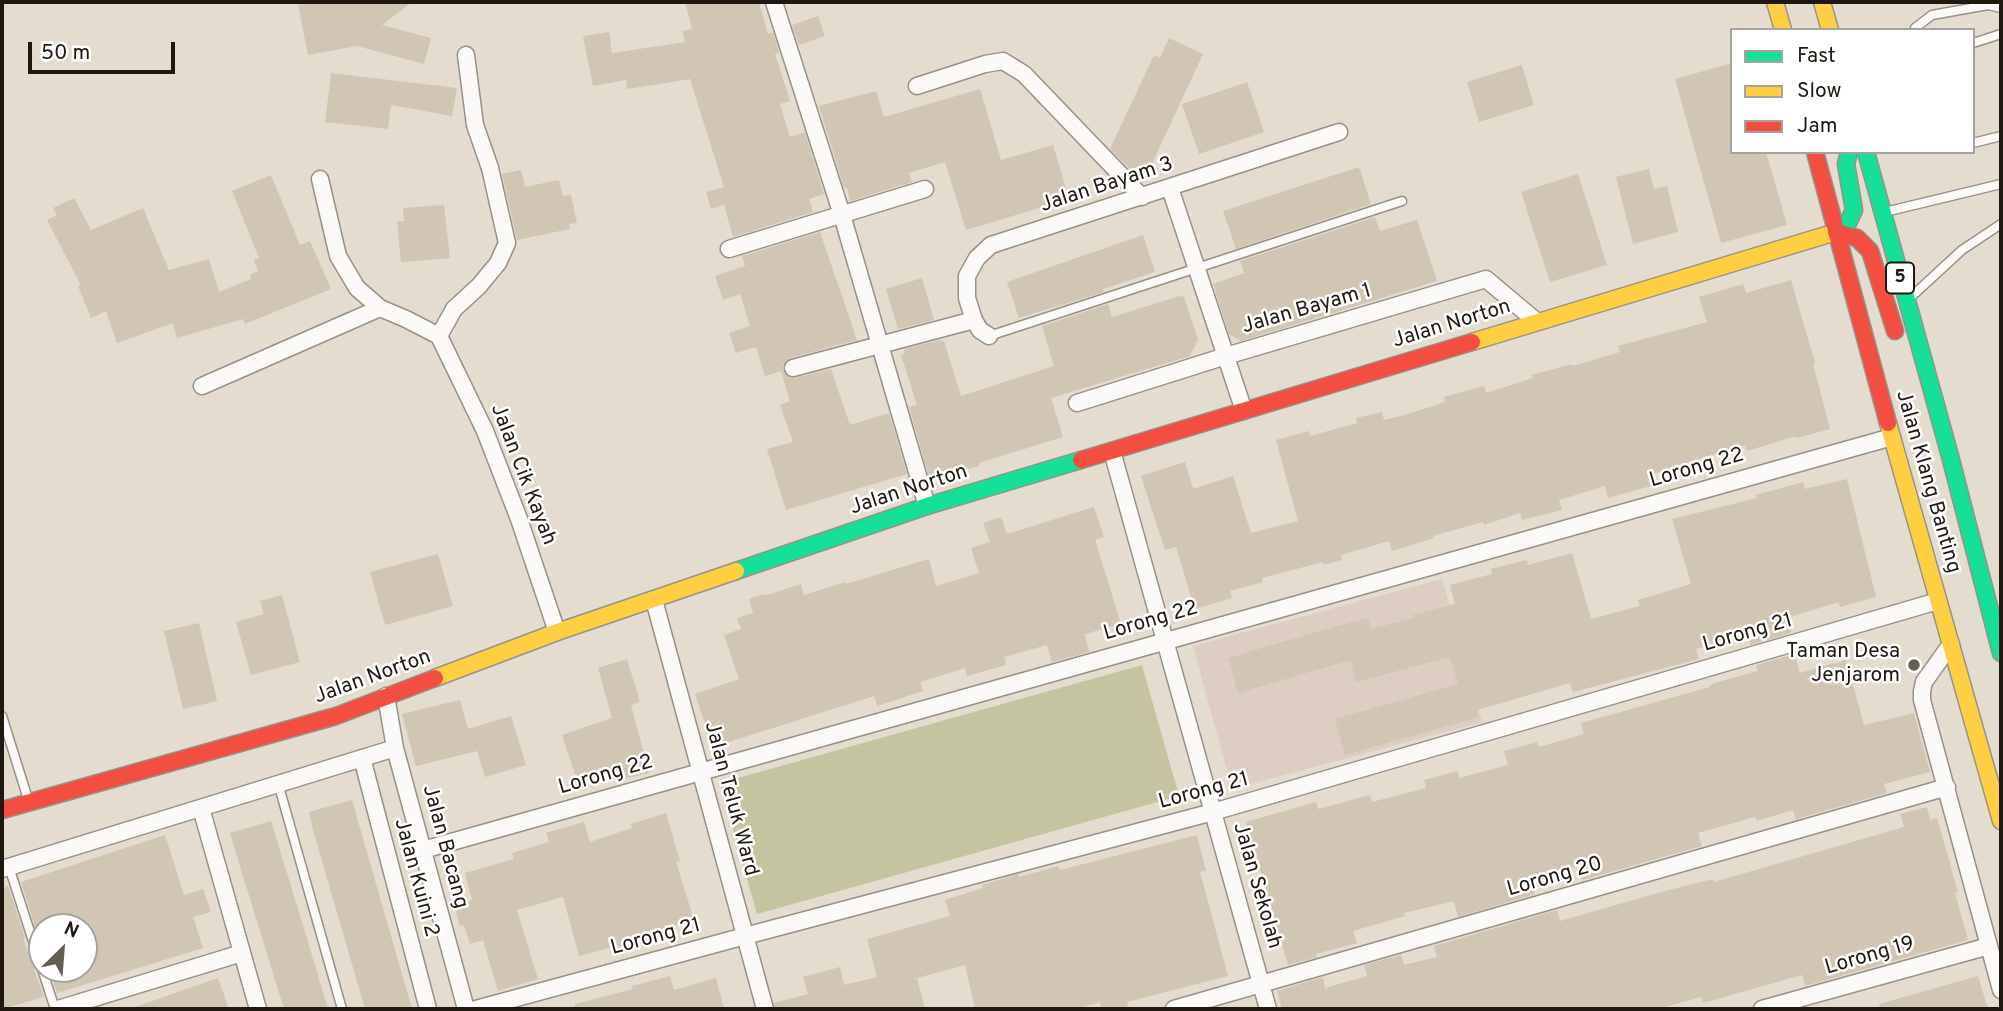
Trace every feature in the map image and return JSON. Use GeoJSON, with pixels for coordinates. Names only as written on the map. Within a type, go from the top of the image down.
{"type":"FeatureCollection","features":[{"type":"Feature","properties":{"kind":"main road"},"geometry":{"type":"LineString","coordinates":[[1775,2],[1782,28]]}},
{"type":"Feature","properties":{"kind":"main road"},"geometry":{"type":"LineString","coordinates":[[1822,2],[1829,28]]}},
{"type":"Feature","properties":{"kind":"main road","name":"Jalan Klang Banting"},"geometry":{"type":"LineString","coordinates":[[1816,154],[1892,437],[2001,821]]}},
{"type":"Feature","properties":{"kind":"main road"},"geometry":{"type":"LineString","coordinates":[[1836,232],[1848,223],[1854,210],[1846,164],[1848,154]]}},
{"type":"Feature","properties":{"kind":"main road","name":"Jalan Klang Banting"},"geometry":{"type":"LineString","coordinates":[[1867,154],[2001,653]]}},
{"type":"Feature","properties":{"kind":"main road"},"geometry":{"type":"LineString","coordinates":[[1836,232],[1857,238],[1870,251],[1899,342]]}},
{"type":"Feature","properties":{"kind":"main road","name":"Jalan Norton"},"geometry":{"type":"LineString","coordinates":[[2,810],[335,716],[557,632],[927,506],[1836,232]]}},
{"type":"Feature","properties":{"kind":"main road"},"geometry":{"type":"LineString","coordinates":[[1914,377],[1935,404]]}},
{"type":"Feature","properties":{"kind":"street"},"geometry":{"type":"LineString","coordinates":[[774,2],[842,215],[927,506]]}},
{"type":"Feature","properties":{"kind":"street"},"geometry":{"type":"LineString","coordinates":[[320,179],[338,256],[357,288],[380,308],[439,337],[454,309],[479,286],[498,263],[507,243],[490,168],[475,125],[466,55]]}},
{"type":"Feature","properties":{"kind":"street"},"geometry":{"type":"LineString","coordinates":[[917,86],[985,64],[1003,61],[1024,74],[1142,197]]}},
{"type":"Feature","properties":{"kind":"street","name":"Jalan Bayam 3"},"geometry":{"type":"LineString","coordinates":[[974,320],[967,298],[967,276],[977,258],[991,245],[1339,132]]}},
{"type":"Feature","properties":{"kind":"street"},"geometry":{"type":"LineString","coordinates":[[1170,188],[1244,411]]}},
{"type":"Feature","properties":{"kind":"street"},"geometry":{"type":"LineString","coordinates":[[729,249],[925,189]]}},
{"type":"Feature","properties":{"kind":"street","name":"Jalan Bayam 1"},"geometry":{"type":"LineString","coordinates":[[1077,403],[1486,279],[1536,321]]}},
{"type":"Feature","properties":{"kind":"street"},"geometry":{"type":"LineString","coordinates":[[202,386],[380,308]]}},
{"type":"Feature","properties":{"kind":"street"},"geometry":{"type":"LineString","coordinates":[[793,368],[974,320],[980,330],[989,336]]}},
{"type":"Feature","properties":{"kind":"street","name":"Jalan Cik Kayah"},"geometry":{"type":"LineString","coordinates":[[439,337],[485,431],[519,519],[557,632]]}},
{"type":"Feature","properties":{"kind":"street","name":"Lorong 22"},"geometry":{"type":"LineString","coordinates":[[423,850],[1892,437]]}},
{"type":"Feature","properties":{"kind":"street","name":"Jalan Sekolah"},"geometry":{"type":"LineString","coordinates":[[1112,451],[1268,1009]]}},
{"type":"Feature","properties":{"kind":"street","name":"Jalan Teluk Ward"},"geometry":{"type":"LineString","coordinates":[[654,600],[765,1009]]}},
{"type":"Feature","properties":{"kind":"street","name":"Lorong 21"},"geometry":{"type":"LineString","coordinates":[[476,1009],[1213,812],[1938,601]]}},
{"type":"Feature","properties":{"kind":"street"},"geometry":{"type":"LineString","coordinates":[[1951,644],[1924,682],[1923,700],[2001,990]]}},
{"type":"Feature","properties":{"kind":"street","name":"Jalan Bacang"},"geometry":{"type":"LineString","coordinates":[[386,696],[395,748],[466,1009]]}},
{"type":"Feature","properties":{"kind":"street"},"geometry":{"type":"LineString","coordinates":[[6,868],[395,748]]}},
{"type":"Feature","properties":{"kind":"street","name":"Jalan Kuini 2"},"geometry":{"type":"LineString","coordinates":[[362,758],[428,1009]]}},
{"type":"Feature","properties":{"kind":"street","name":"Lorong 20"},"geometry":{"type":"LineString","coordinates":[[1174,1009],[1947,786]]}},
{"type":"Feature","properties":{"kind":"street"},"geometry":{"type":"LineString","coordinates":[[201,808],[258,1009]]}},
{"type":"Feature","properties":{"kind":"street","name":"Lorong 19"},"geometry":{"type":"LineString","coordinates":[[1762,1009],[1989,946]]}},
{"type":"Feature","properties":{"kind":"street"},"geometry":{"type":"LineString","coordinates":[[57,1009],[242,953]]}},
{"type":"Feature","properties":{"kind":"lane"},"geometry":{"type":"LineString","coordinates":[[1915,28],[1932,15],[1988,5],[2001,8]]}},
{"type":"Feature","properties":{"kind":"lane"},"geometry":{"type":"LineString","coordinates":[[1975,42],[2001,34]]}},
{"type":"Feature","properties":{"kind":"lane"},"geometry":{"type":"LineString","coordinates":[[1975,142],[2001,136]]}},
{"type":"Feature","properties":{"kind":"lane"},"geometry":{"type":"LineString","coordinates":[[1882,213],[2001,184]]}},
{"type":"Feature","properties":{"kind":"lane"},"geometry":{"type":"LineString","coordinates":[[989,336],[1402,201]]}},
{"type":"Feature","properties":{"kind":"lane"},"geometry":{"type":"LineString","coordinates":[[1906,302],[1962,250],[2001,224]]}},
{"type":"Feature","properties":{"kind":"lane"},"geometry":{"type":"LineString","coordinates":[[2,716],[29,802]]}},
{"type":"Feature","properties":{"kind":"lane"},"geometry":{"type":"LineString","coordinates":[[278,783],[342,1009]]}},
{"type":"Feature","properties":{"kind":"lane"},"geometry":{"type":"LineString","coordinates":[[6,868],[57,1009]]}},
{"type":"Feature","properties":{"kind":"shaded area"},"geometry":{"type":"Polygon","coordinates":[[[1442,579],[1482,722],[1232,789],[1193,646],[1442,579]]]}},
{"type":"Feature","properties":{"kind":"green space"},"geometry":{"type":"Polygon","coordinates":[[[1142,665],[1179,796],[757,914],[720,783],[1142,665]]]}},
{"type":"Feature","properties":{"kind":"building"},"geometry":{"type":"Polygon","coordinates":[[[314,2],[412,2],[382,25],[431,38],[424,64],[357,46],[308,55],[298,5],[314,2]]]}},
{"type":"Feature","properties":{"kind":"building"},"geometry":{"type":"Polygon","coordinates":[[[685,2],[759,2],[768,34],[773,32],[779,52],[775,54],[790,101],[780,104],[790,137],[805,132],[824,194],[809,199],[813,212],[733,237],[724,205],[711,209],[706,192],[724,187],[690,79],[627,89],[626,80],[593,86],[583,36],[609,32],[612,53],[685,42],[682,31],[692,29],[685,2]]]}},
{"type":"Feature","properties":{"kind":"building"},"geometry":{"type":"Polygon","coordinates":[[[818,16],[825,36],[799,45],[792,25],[818,16]]]}},
{"type":"Feature","properties":{"kind":"building"},"geometry":{"type":"Polygon","coordinates":[[[1169,38],[1203,54],[1143,183],[1110,149],[1154,55],[1160,58],[1169,38]]]}},
{"type":"Feature","properties":{"kind":"building"},"geometry":{"type":"Polygon","coordinates":[[[1730,64],[1730,154],[1767,154],[1787,225],[1721,243],[1675,79],[1730,64]]]}},
{"type":"Feature","properties":{"kind":"building"},"geometry":{"type":"Polygon","coordinates":[[[1522,65],[1534,105],[1479,122],[1467,82],[1522,65]]]}},
{"type":"Feature","properties":{"kind":"building"},"geometry":{"type":"Polygon","coordinates":[[[331,73],[457,88],[452,116],[391,105],[388,129],[325,122],[331,73]]]}},
{"type":"Feature","properties":{"kind":"building"},"geometry":{"type":"Polygon","coordinates":[[[1247,82],[1264,132],[1199,154],[1182,104],[1247,82]]]}},
{"type":"Feature","properties":{"kind":"building"},"geometry":{"type":"Polygon","coordinates":[[[980,89],[1001,160],[1053,145],[1069,199],[966,230],[945,162],[909,173],[912,182],[850,201],[819,106],[876,91],[884,117],[980,89]]]}},
{"type":"Feature","properties":{"kind":"building"},"geometry":{"type":"Polygon","coordinates":[[[1359,167],[1371,204],[1236,249],[1223,211],[1359,167]]]}},
{"type":"Feature","properties":{"kind":"building"},"geometry":{"type":"Polygon","coordinates":[[[1649,169],[1654,189],[1667,186],[1678,232],[1633,244],[1616,177],[1649,169]]]}},
{"type":"Feature","properties":{"kind":"building"},"geometry":{"type":"Polygon","coordinates":[[[521,170],[525,187],[559,180],[563,196],[571,195],[577,223],[569,224],[570,229],[517,240],[502,174],[521,170]]]}},
{"type":"Feature","properties":{"kind":"building"},"geometry":{"type":"Polygon","coordinates":[[[1578,174],[1607,265],[1550,282],[1521,192],[1578,174]]]}},
{"type":"Feature","properties":{"kind":"building"},"geometry":{"type":"Polygon","coordinates":[[[271,175],[300,245],[310,241],[331,289],[245,324],[243,319],[177,338],[173,323],[117,343],[106,311],[91,318],[78,286],[81,285],[47,220],[57,215],[53,208],[74,198],[91,230],[143,208],[169,270],[209,259],[219,292],[251,279],[250,275],[258,271],[254,260],[259,258],[232,191],[271,175]]]}},
{"type":"Feature","properties":{"kind":"building"},"geometry":{"type":"Polygon","coordinates":[[[444,205],[450,258],[401,262],[397,221],[404,221],[403,208],[444,205]]]}},
{"type":"Feature","properties":{"kind":"building"},"geometry":{"type":"Polygon","coordinates":[[[1375,217],[1380,231],[1417,220],[1437,281],[1241,341],[1229,334],[1213,284],[1244,273],[1240,261],[1375,217]]]}},
{"type":"Feature","properties":{"kind":"building"},"geometry":{"type":"Polygon","coordinates":[[[820,232],[857,340],[790,358],[783,365],[783,371],[790,378],[795,378],[831,369],[850,425],[889,413],[907,474],[786,510],[767,449],[793,442],[780,405],[790,401],[781,371],[765,376],[756,347],[736,353],[729,333],[750,326],[740,294],[723,300],[715,276],[745,266],[742,256],[820,232]]]}},
{"type":"Feature","properties":{"kind":"building"},"geometry":{"type":"Polygon","coordinates":[[[1143,235],[1155,272],[1103,289],[1104,292],[1019,318],[1007,282],[1143,235]]]}},
{"type":"Feature","properties":{"kind":"building"},"geometry":{"type":"Polygon","coordinates":[[[922,278],[934,320],[898,329],[886,289],[922,278]]]}},
{"type":"Feature","properties":{"kind":"building"},"geometry":{"type":"Polygon","coordinates":[[[1791,280],[1815,363],[1813,364],[1830,429],[1747,451],[1745,445],[1692,461],[1693,464],[1648,475],[1651,486],[1608,498],[1605,486],[1559,500],[1562,510],[1522,520],[1520,513],[1484,525],[1483,522],[1433,536],[1434,538],[1392,551],[1389,541],[1341,555],[1342,560],[1324,565],[1323,562],[1262,578],[1263,582],[1230,591],[1232,598],[1195,609],[1176,547],[1165,550],[1141,476],[1185,462],[1193,489],[1233,476],[1251,533],[1298,521],[1276,440],[1309,431],[1310,436],[1357,423],[1356,418],[1382,412],[1384,420],[1405,415],[1445,402],[1444,397],[1484,386],[1486,393],[1533,378],[1532,375],[1620,352],[1618,346],[1707,322],[1699,297],[1743,284],[1746,293],[1791,280]]]}},
{"type":"Feature","properties":{"kind":"building"},"geometry":{"type":"Polygon","coordinates":[[[1183,295],[1198,339],[1190,356],[1051,398],[1063,437],[930,480],[909,407],[917,405],[901,355],[905,353],[904,349],[944,341],[961,396],[1054,366],[1042,326],[1108,304],[1112,317],[1183,295]]]}},
{"type":"Feature","properties":{"kind":"building"},"geometry":{"type":"Polygon","coordinates":[[[1847,479],[1876,597],[1840,607],[1839,602],[1787,618],[1791,632],[1788,634],[1750,645],[1748,636],[1696,649],[1699,659],[1573,692],[1570,683],[1477,710],[1479,717],[1345,755],[1335,719],[1458,684],[1450,657],[1356,682],[1351,660],[1238,693],[1228,658],[1368,618],[1371,629],[1414,618],[1413,615],[1455,604],[1450,585],[1492,574],[1491,569],[1527,560],[1528,565],[1572,553],[1591,619],[1640,606],[1638,600],[1691,584],[1672,519],[1757,498],[1756,495],[1803,482],[1805,489],[1847,479]]]}},
{"type":"Feature","properties":{"kind":"building"},"geometry":{"type":"Polygon","coordinates":[[[1094,507],[1104,537],[1095,540],[1121,624],[1085,634],[1089,652],[1052,662],[1047,645],[1004,657],[1006,665],[967,676],[965,668],[920,682],[923,691],[877,706],[874,696],[713,747],[695,694],[739,679],[724,635],[741,629],[737,618],[753,613],[749,599],[801,584],[804,595],[929,559],[936,586],[979,573],[971,548],[990,542],[983,523],[1001,517],[1007,534],[1094,507]]]}},
{"type":"Feature","properties":{"kind":"building"},"geometry":{"type":"Polygon","coordinates":[[[438,554],[453,606],[385,625],[370,572],[438,554]]]}},
{"type":"Feature","properties":{"kind":"building"},"geometry":{"type":"Polygon","coordinates":[[[282,595],[300,662],[251,675],[236,622],[264,614],[260,601],[282,595]]]}},
{"type":"Feature","properties":{"kind":"building"},"geometry":{"type":"Polygon","coordinates":[[[199,623],[217,701],[183,709],[164,631],[199,623]]]}},
{"type":"Feature","properties":{"kind":"building"},"geometry":{"type":"Polygon","coordinates":[[[1794,654],[1800,673],[1846,660],[1864,725],[1914,713],[1930,772],[1884,784],[1887,793],[1796,819],[1793,810],[1757,821],[1755,817],[1698,833],[1702,846],[1582,880],[1578,866],[1531,879],[1535,894],[1458,917],[1454,901],[1404,913],[1405,916],[1353,931],[1357,943],[1288,965],[1246,822],[1316,802],[1318,809],[1370,795],[1372,802],[1426,788],[1424,780],[1458,771],[1459,778],[1508,765],[1504,751],[1537,742],[1539,747],[1584,734],[1581,723],[1710,687],[1718,682],[1758,671],[1756,665],[1794,654]]]}},
{"type":"Feature","properties":{"kind":"building"},"geometry":{"type":"Polygon","coordinates":[[[627,659],[640,702],[631,705],[649,773],[624,779],[622,772],[579,786],[562,735],[612,718],[598,668],[627,659]]]}},
{"type":"Feature","properties":{"kind":"building"},"geometry":{"type":"Polygon","coordinates":[[[460,700],[468,729],[511,716],[526,765],[485,777],[477,751],[416,766],[402,714],[460,700]]]}},
{"type":"Feature","properties":{"kind":"building"},"geometry":{"type":"Polygon","coordinates":[[[352,800],[412,1009],[365,1009],[313,830],[309,812],[352,800]]]}},
{"type":"Feature","properties":{"kind":"building"},"geometry":{"type":"Polygon","coordinates":[[[1927,807],[1930,820],[1937,818],[1958,892],[1955,893],[1968,940],[1805,986],[1802,975],[1703,1003],[1701,997],[1658,1009],[1282,1009],[1277,991],[1323,977],[1325,988],[1367,976],[1364,965],[1401,955],[1404,965],[1437,957],[1434,946],[1557,910],[1560,921],[1665,891],[1713,879],[1714,882],[1904,827],[1900,814],[1927,807]]]}},
{"type":"Feature","properties":{"kind":"building"},"geometry":{"type":"Polygon","coordinates":[[[666,813],[680,861],[676,862],[694,920],[648,934],[650,941],[620,948],[619,945],[579,956],[563,897],[517,910],[538,979],[498,991],[483,940],[470,944],[464,925],[460,926],[454,905],[472,900],[465,873],[514,859],[512,853],[549,842],[546,833],[584,822],[590,842],[632,828],[631,824],[666,813]]]}},
{"type":"Feature","properties":{"kind":"building"},"geometry":{"type":"Polygon","coordinates":[[[271,821],[328,1009],[284,1009],[243,876],[230,833],[271,821]]]}},
{"type":"Feature","properties":{"kind":"building"},"geometry":{"type":"Polygon","coordinates":[[[165,835],[184,895],[203,889],[211,912],[193,917],[203,948],[98,980],[98,913],[31,913],[21,882],[165,835]]]}},
{"type":"Feature","properties":{"kind":"building"},"geometry":{"type":"Polygon","coordinates":[[[1197,835],[1206,871],[1200,872],[1228,976],[1127,1002],[1129,1009],[1102,1009],[1100,1002],[1076,1009],[975,1009],[965,965],[917,978],[925,1009],[775,1009],[774,1003],[808,994],[803,977],[840,967],[844,985],[877,977],[867,939],[950,916],[945,900],[1018,874],[1019,877],[1058,866],[1060,870],[1197,835]]]}},
{"type":"Feature","properties":{"kind":"building"},"geometry":{"type":"Polygon","coordinates":[[[8,886],[25,937],[28,983],[39,983],[44,997],[2,1009],[2,888],[8,886]]]}},
{"type":"Feature","properties":{"kind":"building"},"geometry":{"type":"Polygon","coordinates":[[[670,976],[674,990],[716,978],[724,1009],[575,1009],[575,1004],[670,976]]]}},
{"type":"Feature","properties":{"kind":"building"},"geometry":{"type":"Polygon","coordinates":[[[1978,976],[1988,1009],[1880,1009],[1879,1004],[1978,976]]]}},
{"type":"Feature","properties":{"kind":"building"},"geometry":{"type":"Polygon","coordinates":[[[218,978],[229,1009],[135,1007],[218,978]]]}},
{"type":"Feature","properties":{"kind":"building"},"geometry":{"type":"Polygon","coordinates":[[[54,983],[89,983],[57,993],[54,983]]]}},
{"type":"Feature","properties":{"kind":"traffic: fast"},"geometry":{"type":"LineString","coordinates":[[1836,232],[1848,223],[1854,210],[1846,164],[1848,154]]}},
{"type":"Feature","properties":{"kind":"traffic: fast"},"geometry":{"type":"LineString","coordinates":[[1867,154],[2001,653]]}},
{"type":"Feature","properties":{"kind":"traffic: fast"},"geometry":{"type":"LineString","coordinates":[[736,571],[927,506],[1081,460]]}},
{"type":"Feature","properties":{"kind":"traffic: slow"},"geometry":{"type":"LineString","coordinates":[[1775,2],[1782,28]]}},
{"type":"Feature","properties":{"kind":"traffic: slow"},"geometry":{"type":"LineString","coordinates":[[1822,2],[1829,28]]}},
{"type":"Feature","properties":{"kind":"traffic: slow"},"geometry":{"type":"LineString","coordinates":[[1472,342],[1836,232]]}},
{"type":"Feature","properties":{"kind":"traffic: slow"},"geometry":{"type":"LineString","coordinates":[[1888,423],[2001,821]]}},
{"type":"Feature","properties":{"kind":"traffic: slow"},"geometry":{"type":"LineString","coordinates":[[435,678],[557,632],[736,571]]}},
{"type":"Feature","properties":{"kind":"traffic: jam"},"geometry":{"type":"LineString","coordinates":[[1816,154],[1888,423]]}},
{"type":"Feature","properties":{"kind":"traffic: jam"},"geometry":{"type":"LineString","coordinates":[[1836,232],[1857,238],[1870,251],[1895,331]]}},
{"type":"Feature","properties":{"kind":"traffic: jam"},"geometry":{"type":"LineString","coordinates":[[1081,460],[1472,342]]}},
{"type":"Feature","properties":{"kind":"traffic: jam"},"geometry":{"type":"LineString","coordinates":[[2,810],[336,716],[435,678]]}},
{"type":"Feature","properties":{"kind":"place","name":"Taman Desa Jenjarom"},"geometry":{"type":"Point","coordinates":[1914,665]}}]}
